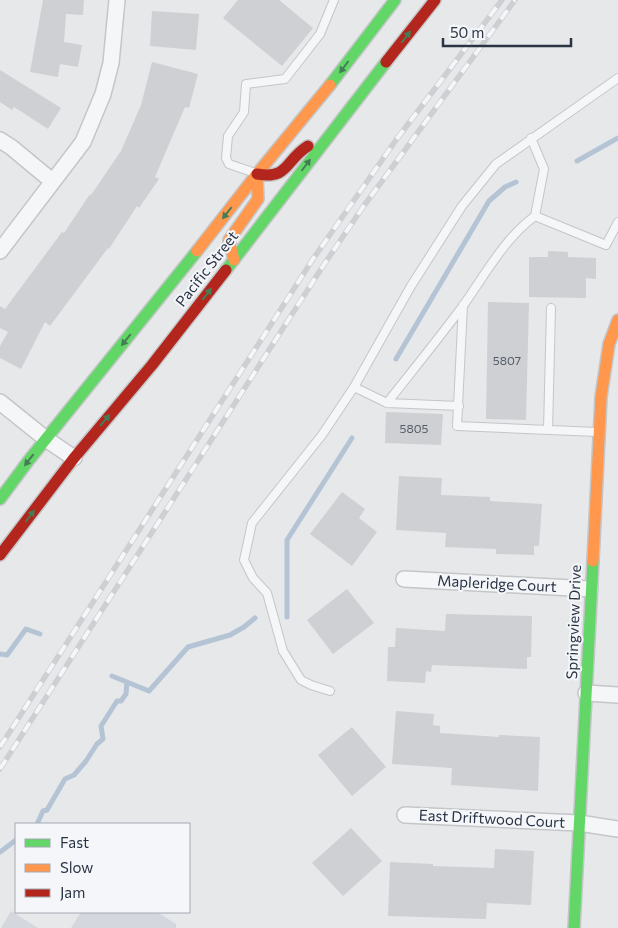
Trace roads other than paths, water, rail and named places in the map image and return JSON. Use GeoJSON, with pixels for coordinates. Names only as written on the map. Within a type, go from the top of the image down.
{"type":"FeatureCollection","features":[{"type":"Feature","properties":{"kind":"main road","name":"Pacific Street"},"geometry":{"type":"LineString","coordinates":[[0,499],[257,174],[330,85],[395,0]]}},
{"type":"Feature","properties":{"kind":"main road","name":"Pacific Street"},"geometry":{"type":"LineString","coordinates":[[0,555],[74,458],[152,365],[435,0]]}},
{"type":"Feature","properties":{"kind":"main road"},"geometry":{"type":"LineString","coordinates":[[234,260],[229,240],[258,199],[257,174],[274,177],[280,174],[301,149],[311,145],[322,144]]}},
{"type":"Feature","properties":{"kind":"main road","name":"Springview Drive"},"geometry":{"type":"LineString","coordinates":[[574,928],[599,432],[604,374],[609,344],[618,320]]}},
{"type":"Feature","properties":{"kind":"street"},"geometry":{"type":"LineString","coordinates":[[0,252],[83,142],[103,94],[111,63],[117,0]]}},
{"type":"Feature","properties":{"kind":"street"},"geometry":{"type":"LineString","coordinates":[[0,140],[52,181]]}},
{"type":"Feature","properties":{"kind":"street"},"geometry":{"type":"LineString","coordinates":[[0,402],[46,439],[74,458]]}},
{"type":"Feature","properties":{"kind":"street","name":"Mapleridge Court"},"geometry":{"type":"LineString","coordinates":[[404,579],[590,589]]}},
{"type":"Feature","properties":{"kind":"street"},"geometry":{"type":"LineString","coordinates":[[586,693],[618,695]]}},
{"type":"Feature","properties":{"kind":"street","name":"East Driftwood Court"},"geometry":{"type":"LineString","coordinates":[[405,815],[579,823],[618,829]]}},
{"type":"Feature","properties":{"kind":"lane"},"geometry":{"type":"LineString","coordinates":[[257,174],[229,164],[226,158],[228,136],[244,112],[246,84],[284,79],[320,34],[334,0]]}},
{"type":"Feature","properties":{"kind":"lane"},"geometry":{"type":"LineString","coordinates":[[330,690],[301,680],[283,651],[267,593],[253,578],[244,560],[252,523],[322,435],[354,387],[411,286],[462,206],[496,164],[618,78]]}},
{"type":"Feature","properties":{"kind":"lane"},"geometry":{"type":"LineString","coordinates":[[387,403],[463,305],[499,254],[523,225],[535,216],[544,169],[531,138]]}},
{"type":"Feature","properties":{"kind":"lane"},"geometry":{"type":"LineString","coordinates":[[535,216],[606,245],[618,222]]}},
{"type":"Feature","properties":{"kind":"lane"},"geometry":{"type":"LineString","coordinates":[[463,305],[458,426],[599,432]]}},
{"type":"Feature","properties":{"kind":"lane"},"geometry":{"type":"LineString","coordinates":[[548,430],[551,308]]}},
{"type":"Feature","properties":{"kind":"lane"},"geometry":{"type":"LineString","coordinates":[[354,387],[387,403],[458,406]]}},
{"type":"Feature","properties":{"kind":"waterway"},"geometry":{"type":"LineString","coordinates":[[577,161],[618,138]]}},
{"type":"Feature","properties":{"kind":"waterway"},"geometry":{"type":"LineString","coordinates":[[396,359],[489,201],[505,187],[516,182]]}},
{"type":"Feature","properties":{"kind":"waterway"},"geometry":{"type":"LineString","coordinates":[[287,617],[287,540],[352,438]]}},
{"type":"Feature","properties":{"kind":"waterway"},"geometry":{"type":"LineString","coordinates":[[112,676],[149,691],[188,647],[230,635],[255,618]]}},
{"type":"Feature","properties":{"kind":"waterway"},"geometry":{"type":"LineString","coordinates":[[0,654],[7,655],[26,629],[40,634]]}},
{"type":"Feature","properties":{"kind":"waterway"},"geometry":{"type":"LineString","coordinates":[[37,823],[43,811],[47,810],[65,779],[74,775],[97,744],[103,739],[101,726],[117,701],[121,701],[126,694],[127,682]]}},
{"type":"Feature","properties":{"kind":"waterway"},"geometry":{"type":"LineString","coordinates":[[0,852],[15,841]]}},
{"type":"Feature","properties":{"kind":"railway"},"geometry":{"type":"LineString","coordinates":[[0,747],[313,259],[396,140],[502,0]]}},
{"type":"Feature","properties":{"kind":"railway"},"geometry":{"type":"LineString","coordinates":[[0,769],[323,266],[363,207],[515,0]]}}]}
